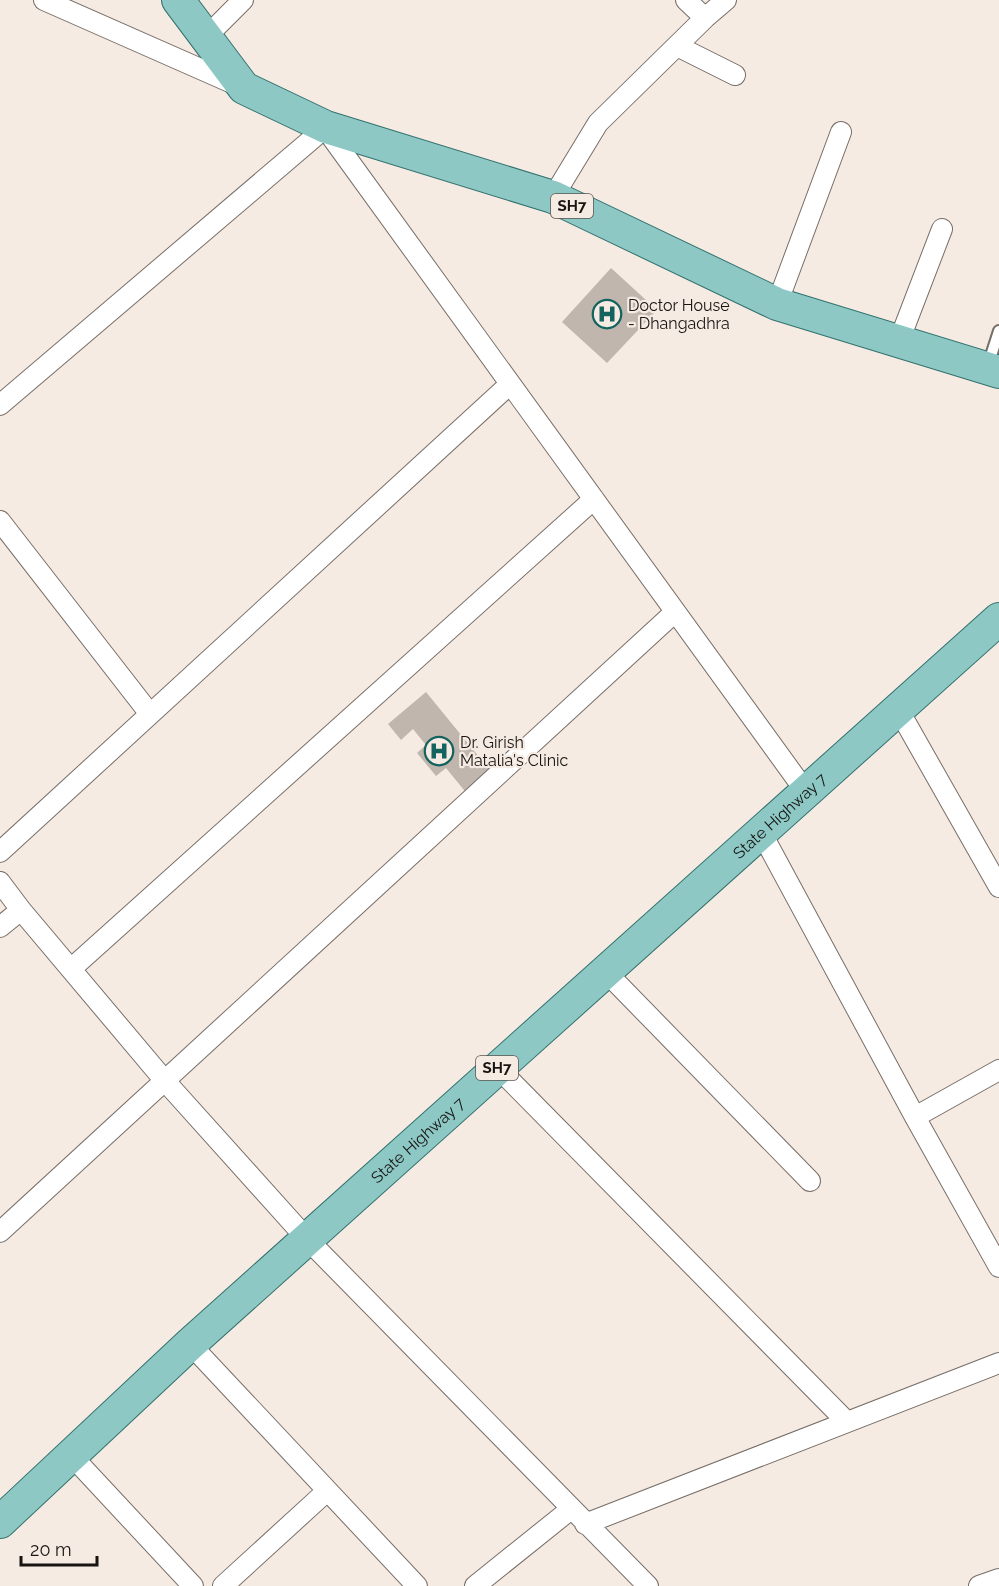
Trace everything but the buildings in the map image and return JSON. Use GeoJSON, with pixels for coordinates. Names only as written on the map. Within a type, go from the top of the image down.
{"type":"FeatureCollection","features":[{"type":"Feature","properties":{"kind":"main road","name":"SH7"},"geometry":{"type":"LineString","coordinates":[[178,0],[244,88],[326,127],[553,197],[777,304],[993,370]]}},
{"type":"Feature","properties":{"kind":"main road","name":"State Highway 7"},"geometry":{"type":"LineString","coordinates":[[0,1522],[190,1344],[999,619]]}},
{"type":"Feature","properties":{"kind":"street"},"geometry":{"type":"LineString","coordinates":[[44,0],[244,88]]}},
{"type":"Feature","properties":{"kind":"street"},"geometry":{"type":"LineString","coordinates":[[206,37],[243,0]]}},
{"type":"Feature","properties":{"kind":"street"},"geometry":{"type":"LineString","coordinates":[[686,0],[705,18]]}},
{"type":"Feature","properties":{"kind":"street"},"geometry":{"type":"LineString","coordinates":[[553,197],[598,123],[726,0]]}},
{"type":"Feature","properties":{"kind":"street"},"geometry":{"type":"LineString","coordinates":[[677,46],[735,75]]}},
{"type":"Feature","properties":{"kind":"street"},"geometry":{"type":"LineString","coordinates":[[0,405],[326,127],[806,792]]}},
{"type":"Feature","properties":{"kind":"street"},"geometry":{"type":"LineString","coordinates":[[777,304],[842,132]]}},
{"type":"Feature","properties":{"kind":"street"},"geometry":{"type":"LineString","coordinates":[[899,341],[942,228]]}},
{"type":"Feature","properties":{"kind":"street"},"geometry":{"type":"LineString","coordinates":[[0,852],[510,384]]}},
{"type":"Feature","properties":{"kind":"street"},"geometry":{"type":"LineString","coordinates":[[72,968],[594,499]]}},
{"type":"Feature","properties":{"kind":"street"},"geometry":{"type":"LineString","coordinates":[[0,521],[150,714]]}},
{"type":"Feature","properties":{"kind":"street"},"geometry":{"type":"LineString","coordinates":[[0,1232],[675,612]]}},
{"type":"Feature","properties":{"kind":"street"},"geometry":{"type":"LineString","coordinates":[[898,709],[999,887]]}},
{"type":"Feature","properties":{"kind":"street"},"geometry":{"type":"LineString","coordinates":[[761,832],[999,1267]]}},
{"type":"Feature","properties":{"kind":"street"},"geometry":{"type":"LineString","coordinates":[[0,882],[165,1081],[307,1239],[648,1586]]}},
{"type":"Feature","properties":{"kind":"street"},"geometry":{"type":"LineString","coordinates":[[0,927],[21,910]]}},
{"type":"Feature","properties":{"kind":"street"},"geometry":{"type":"LineString","coordinates":[[605,971],[810,1181]]}},
{"type":"Feature","properties":{"kind":"street"},"geometry":{"type":"LineString","coordinates":[[498,1068],[847,1422]]}},
{"type":"Feature","properties":{"kind":"street"},"geometry":{"type":"LineString","coordinates":[[915,1117],[999,1070]]}},
{"type":"Feature","properties":{"kind":"street"},"geometry":{"type":"LineString","coordinates":[[190,1344],[417,1586]]}},
{"type":"Feature","properties":{"kind":"street"},"geometry":{"type":"LineString","coordinates":[[585,1524],[999,1364]]}},
{"type":"Feature","properties":{"kind":"street"},"geometry":{"type":"LineString","coordinates":[[70,1454],[193,1586]]}},
{"type":"Feature","properties":{"kind":"street"},"geometry":{"type":"LineString","coordinates":[[224,1586],[327,1491]]}},
{"type":"Feature","properties":{"kind":"street"},"geometry":{"type":"LineString","coordinates":[[476,1586],[571,1509]]}},
{"type":"Feature","properties":{"kind":"lane"},"geometry":{"type":"LineString","coordinates":[[993,370],[999,331]]}},
{"type":"Feature","properties":{"kind":"place","name":"Doctor House - Dhangadhra"},"geometry":{"type":"Point","coordinates":[607,314]}},
{"type":"Feature","properties":{"kind":"place","name":"Dr. Girish Matalia's Clinic"},"geometry":{"type":"Point","coordinates":[439,751]}}]}
